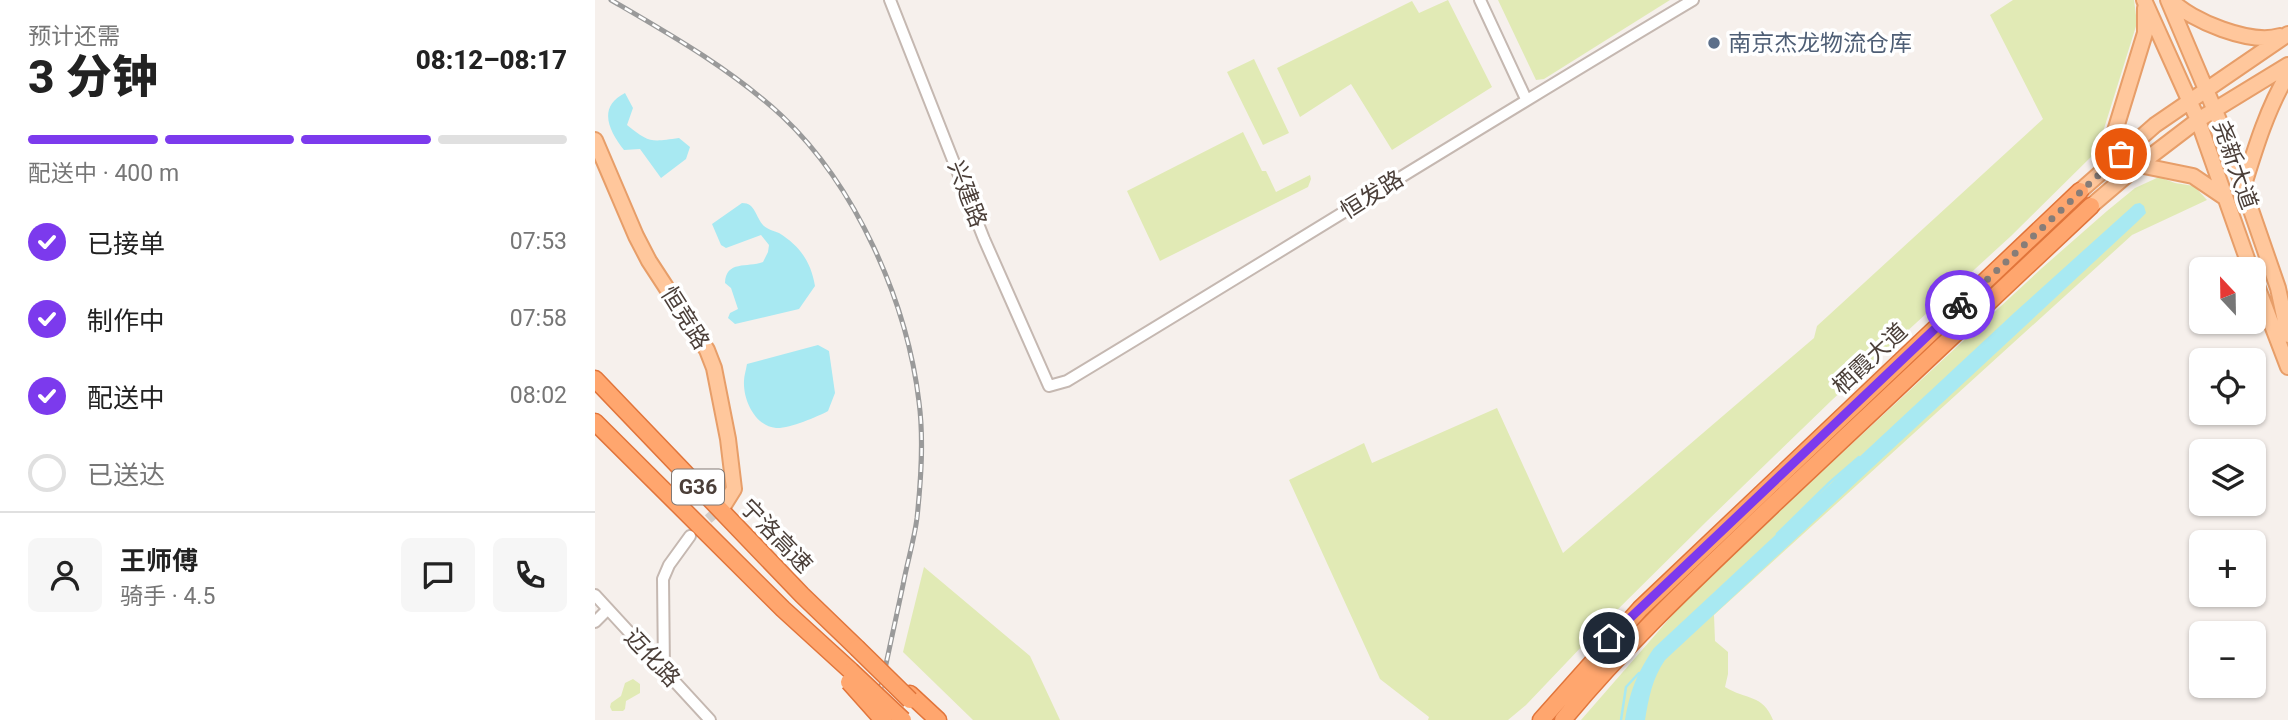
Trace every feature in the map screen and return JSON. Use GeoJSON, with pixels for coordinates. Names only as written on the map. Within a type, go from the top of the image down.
{"type":"FeatureCollection","features":[{"type":"Feature","properties":{"kind":"highway","name":"栖霞大道"},"geometry":{"type":"LineString","coordinates":[[1541,720],[1640,609],[2080,191]]}},
{"type":"Feature","properties":{"kind":"highway","name":"栖霞大道"},"geometry":{"type":"LineString","coordinates":[[1563,720],[1619,654],[1693,581],[2091,206]]}},
{"type":"Feature","properties":{"kind":"highway"},"geometry":{"type":"LineString","coordinates":[[595,362],[599,384]]}},
{"type":"Feature","properties":{"kind":"highway","name":"宁洛高速"},"geometry":{"type":"LineString","coordinates":[[599,384],[802,595],[910,697],[930,720]]}},
{"type":"Feature","properties":{"kind":"highway","name":"宁洛高速"},"geometry":{"type":"LineString","coordinates":[[595,422],[850,677],[903,720]]}},
{"type":"Feature","properties":{"kind":"highway"},"geometry":{"type":"LineString","coordinates":[[1573,720],[1693,581]]}},
{"type":"Feature","properties":{"kind":"highway"},"geometry":{"type":"LineString","coordinates":[[1528,720],[1593,652],[1640,609]]}},
{"type":"Feature","properties":{"kind":"highway"},"geometry":{"type":"LineString","coordinates":[[850,677],[883,720]]}},
{"type":"Feature","properties":{"kind":"highway"},"geometry":{"type":"LineString","coordinates":[[910,697],[938,720]]}},
{"type":"Feature","properties":{"kind":"main road"},"geometry":{"type":"LineString","coordinates":[[2169,0],[2190,16],[2253,39],[2270,39],[2288,34]]}},
{"type":"Feature","properties":{"kind":"main road","name":"尧新大道"},"geometry":{"type":"LineString","coordinates":[[2169,0],[2215,109],[2278,288],[2288,335]]}},
{"type":"Feature","properties":{"kind":"main road"},"geometry":{"type":"LineString","coordinates":[[2104,169],[2145,33],[2145,1]]}},
{"type":"Feature","properties":{"kind":"main road","name":"尧新大道"},"geometry":{"type":"LineString","coordinates":[[2145,1],[2198,120],[2246,257]]}},
{"type":"Feature","properties":{"kind":"main road","name":"栖霞大道"},"geometry":{"type":"LineString","coordinates":[[2080,191],[2155,125],[2288,34]]}},
{"type":"Feature","properties":{"kind":"main road","name":"栖霞大道"},"geometry":{"type":"LineString","coordinates":[[2091,206],[2198,120],[2288,65]]}},
{"type":"Feature","properties":{"kind":"main road"},"geometry":{"type":"LineString","coordinates":[[2243,188],[2257,141],[2288,74]]}},
{"type":"Feature","properties":{"kind":"main road","name":"恒竞路"},"geometry":{"type":"LineString","coordinates":[[595,140],[649,261],[707,350],[714,368],[728,439],[734,489],[724,505]]}},
{"type":"Feature","properties":{"kind":"main road"},"geometry":{"type":"LineString","coordinates":[[2139,165],[2193,176],[2224,197]]}},
{"type":"Feature","properties":{"kind":"main road"},"geometry":{"type":"LineString","coordinates":[[2266,309],[2288,367]]}},
{"type":"Feature","properties":{"kind":"street","name":"兴建路"},"geometry":{"type":"LineString","coordinates":[[890,0],[984,239],[1049,386]]}},
{"type":"Feature","properties":{"kind":"street"},"geometry":{"type":"LineString","coordinates":[[1480,0],[1526,99]]}},
{"type":"Feature","properties":{"kind":"street","name":"恒发路"},"geometry":{"type":"LineString","coordinates":[[1049,386],[1067,381],[1526,99],[1693,0]]}},
{"type":"Feature","properties":{"kind":"street"},"geometry":{"type":"LineString","coordinates":[[664,670],[663,579],[669,565],[690,536]]}},
{"type":"Feature","properties":{"kind":"street","name":"迈化路"},"geometry":{"type":"LineString","coordinates":[[595,595],[710,720]]}},
{"type":"Feature","properties":{"kind":"street"},"geometry":{"type":"LineString","coordinates":[[595,622],[608,609]]}},
{"type":"Feature","properties":{"kind":"green space"},"geometry":{"type":"Polygon","coordinates":[[[1448,0],[1492,87],[1392,150],[1351,84],[1300,117],[1277,68],[1412,1],[1419,13],[1448,0]]]}},
{"type":"Feature","properties":{"kind":"green space"},"geometry":{"type":"Polygon","coordinates":[[[1498,0],[1670,0],[1544,79],[1536,80],[1498,0]]]}},
{"type":"Feature","properties":{"kind":"green space"},"geometry":{"type":"Polygon","coordinates":[[[2013,0],[2134,0],[2137,23],[2097,151],[2011,236],[1832,400],[1508,720],[1428,720],[1429,717],[1380,679],[1289,480],[1364,443],[1372,463],[1497,408],[1563,553],[1814,338],[1817,326],[2043,119],[1990,15],[2013,0]]]}},
{"type":"Feature","properties":{"kind":"green space"},"geometry":{"type":"Polygon","coordinates":[[[1254,59],[1289,133],[1263,145],[1227,72],[1254,59]]]}},
{"type":"Feature","properties":{"kind":"green space"},"geometry":{"type":"Polygon","coordinates":[[[1243,132],[1262,171],[1266,171],[1276,192],[1310,175],[1308,187],[1160,261],[1127,191],[1243,132]]]}},
{"type":"Feature","properties":{"kind":"green space"},"geometry":{"type":"Polygon","coordinates":[[[2159,177],[2194,186],[2207,200],[2132,235],[1714,615],[1715,641],[1728,652],[1725,687],[1759,702],[1773,720],[1581,720],[1710,572],[2042,268],[2135,188],[2159,177]]]}},
{"type":"Feature","properties":{"kind":"green space"},"geometry":{"type":"Polygon","coordinates":[[[924,567],[1030,656],[1060,720],[973,720],[903,652],[924,567]]]}},
{"type":"Feature","properties":{"kind":"green space"},"geometry":{"type":"Polygon","coordinates":[[[633,679],[640,684],[640,693],[626,701],[623,711],[612,711],[611,703],[621,696],[625,683],[633,679]]]}},
{"type":"Feature","properties":{"kind":"water"},"geometry":{"type":"Polygon","coordinates":[[[625,93],[633,108],[627,125],[651,140],[679,138],[690,147],[686,159],[661,178],[640,149],[624,150],[610,127],[608,112],[611,105],[625,93]]]}},
{"type":"Feature","properties":{"kind":"water"},"geometry":{"type":"Polygon","coordinates":[[[742,203],[753,208],[765,227],[779,233],[799,249],[811,269],[815,286],[799,309],[735,324],[728,318],[730,313],[738,309],[731,288],[725,283],[726,276],[738,266],[763,262],[769,245],[761,235],[726,248],[721,245],[712,224],[742,203]]]}},
{"type":"Feature","properties":{"kind":"water"},"geometry":{"type":"Polygon","coordinates":[[[2140,203],[2146,213],[2136,223],[1665,660],[1654,681],[1645,720],[1625,720],[1635,682],[1654,648],[2015,312],[2135,204],[2140,203]]]}},
{"type":"Feature","properties":{"kind":"water"},"geometry":{"type":"Polygon","coordinates":[[[818,345],[829,351],[835,393],[828,411],[781,428],[762,422],[748,404],[744,388],[747,364],[818,345]]]}},
{"type":"Feature","properties":{"kind":"waterway"},"geometry":{"type":"LineString","coordinates":[[1777,534],[1859,457]]}},
{"type":"Feature","properties":{"kind":"waterway"},"geometry":{"type":"LineString","coordinates":[[1621,720],[1626,687],[1639,673]]}},
{"type":"Feature","properties":{"kind":"tunnel"},"geometry":{"type":"LineString","coordinates":[[697,529],[724,505]]}},
{"type":"Feature","properties":{"kind":"railway"},"geometry":{"type":"LineString","coordinates":[[611,0],[721,68],[782,116],[809,144],[833,176],[874,247],[890,286],[913,364],[919,402],[920,489],[916,527],[874,720]]}},
{"type":"Feature","properties":{"kind":"way so far"},"geometry":{"type":"LineString","coordinates":[[1960,305],[2121,154]]}},
{"type":"Feature","properties":{"kind":"place","name":"南京杰龙物流仓库"},"geometry":{"type":"Point","coordinates":[1714,43]}},
{"type":"Feature","properties":{"kind":"route"},"geometry":{"type":"LineString","coordinates":[[1609,638],[1960,305]]}}]}
